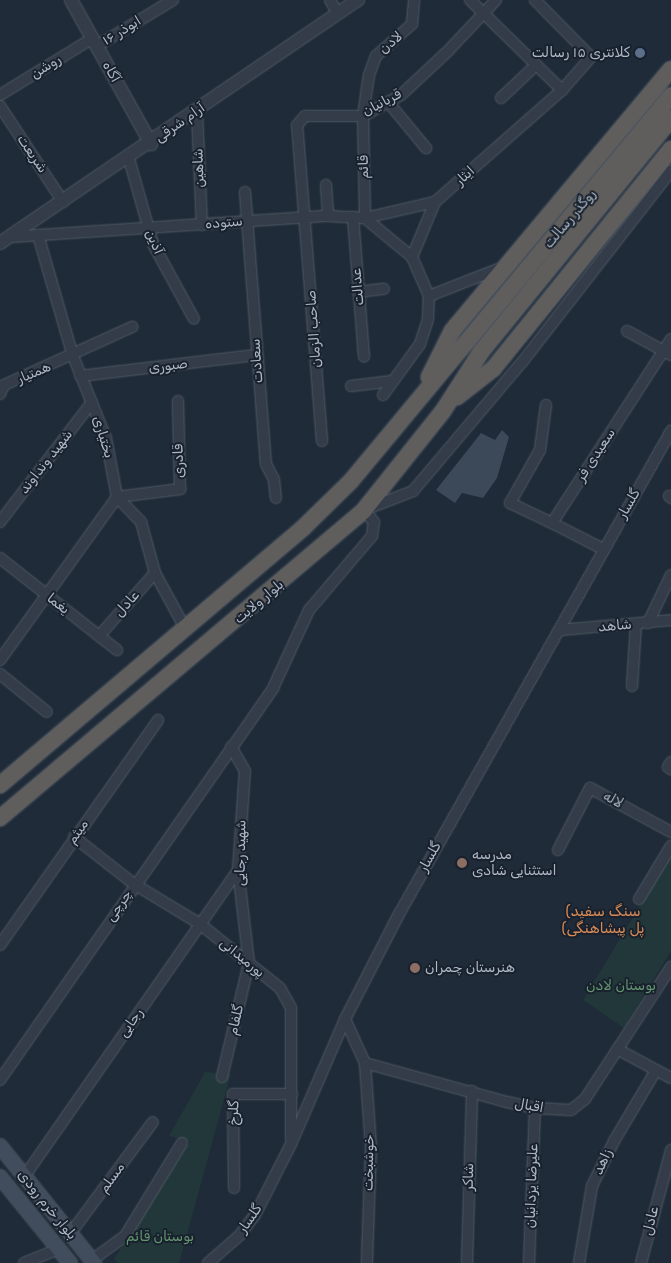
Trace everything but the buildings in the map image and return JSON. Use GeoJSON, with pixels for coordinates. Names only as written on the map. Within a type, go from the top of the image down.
{"type":"FeatureCollection","features":[{"type":"Feature","properties":{"kind":"highway"},"geometry":{"type":"LineString","coordinates":[[420,395],[452,331],[671,69]]}},
{"type":"Feature","properties":{"kind":"highway","name":"روگذر رسالت"},"geometry":{"type":"LineString","coordinates":[[474,347],[671,96]]}},
{"type":"Feature","properties":{"kind":"highway","name":"روگذر رسالت"},"geometry":{"type":"LineString","coordinates":[[474,347],[671,119]]}},
{"type":"Feature","properties":{"kind":"highway"},"geometry":{"type":"LineString","coordinates":[[442,411],[493,369],[671,149]]}},
{"type":"Feature","properties":{"kind":"highway","name":"بلوار ولایت"},"geometry":{"type":"LineString","coordinates":[[0,785],[303,528],[380,450],[420,395],[474,347]]}},
{"type":"Feature","properties":{"kind":"highway","name":"بلوار ولایت"},"geometry":{"type":"LineString","coordinates":[[0,818],[364,510],[442,411],[474,347]]}},
{"type":"Feature","properties":{"kind":"main road","name":"بلوار خرم رودی"},"geometry":{"type":"LineString","coordinates":[[0,1146],[93,1262]]}},
{"type":"Feature","properties":{"kind":"main road","name":"بلوار خرم رودی"},"geometry":{"type":"LineString","coordinates":[[0,1177],[70,1263]]}},
{"type":"Feature","properties":{"kind":"street","name":"آگاه"},"geometry":{"type":"LineString","coordinates":[[71,0],[150,144]]}},
{"type":"Feature","properties":{"kind":"street","name":"ابوذر ۱۶"},"geometry":{"type":"LineString","coordinates":[[95,42],[173,0]]}},
{"type":"Feature","properties":{"kind":"street"},"geometry":{"type":"LineString","coordinates":[[330,0],[338,14]]}},
{"type":"Feature","properties":{"kind":"street","name":"آرام شرقی"},"geometry":{"type":"LineString","coordinates":[[5,240],[129,159],[358,0]]}},
{"type":"Feature","properties":{"kind":"street","name":"لادن"},"geometry":{"type":"LineString","coordinates":[[362,116],[369,75],[376,56],[412,24],[414,0]]}},
{"type":"Feature","properties":{"kind":"street"},"geometry":{"type":"LineString","coordinates":[[470,0],[562,90]]}},
{"type":"Feature","properties":{"kind":"street","name":"قربانیان"},"geometry":{"type":"LineString","coordinates":[[305,217],[297,125],[305,116],[362,116],[401,95],[448,52],[496,0]]}},
{"type":"Feature","properties":{"kind":"street","name":"ایثار"},"geometry":{"type":"LineString","coordinates":[[412,257],[435,202],[562,90],[591,57],[535,0]]}},
{"type":"Feature","properties":{"kind":"street","name":"روشن"},"geometry":{"type":"LineString","coordinates":[[0,95],[95,42]]}},
{"type":"Feature","properties":{"kind":"street"},"geometry":{"type":"LineString","coordinates":[[501,98],[536,65]]}},
{"type":"Feature","properties":{"kind":"street"},"geometry":{"type":"LineString","coordinates":[[388,102],[426,148]]}},
{"type":"Feature","properties":{"kind":"street","name":"شریعت"},"geometry":{"type":"LineString","coordinates":[[0,106],[64,202]]}},
{"type":"Feature","properties":{"kind":"street","name":"شاهین"},"geometry":{"type":"LineString","coordinates":[[197,112],[202,225]]}},
{"type":"Feature","properties":{"kind":"street","name":"قائم"},"geometry":{"type":"LineString","coordinates":[[362,116],[366,218]]}},
{"type":"Feature","properties":{"kind":"street","name":"آذین"},"geometry":{"type":"LineString","coordinates":[[129,159],[147,228],[194,319]]}},
{"type":"Feature","properties":{"kind":"street"},"geometry":{"type":"LineString","coordinates":[[364,510],[413,491],[523,361],[671,172]]}},
{"type":"Feature","properties":{"kind":"street"},"geometry":{"type":"LineString","coordinates":[[326,185],[328,216]]}},
{"type":"Feature","properties":{"kind":"street","name":"سعادت"},"geometry":{"type":"LineString","coordinates":[[245,192],[256,355],[266,464],[274,480],[276,498]]}},
{"type":"Feature","properties":{"kind":"street","name":"ستوده"},"geometry":{"type":"LineString","coordinates":[[5,240],[38,235],[305,217],[366,218],[435,202]]}},
{"type":"Feature","properties":{"kind":"street","name":"صاحب الزمان"},"geometry":{"type":"LineString","coordinates":[[305,217],[322,441]]}},
{"type":"Feature","properties":{"kind":"street","name":"عدالت"},"geometry":{"type":"LineString","coordinates":[[352,217],[364,357]]}},
{"type":"Feature","properties":{"kind":"street"},"geometry":{"type":"LineString","coordinates":[[366,218],[412,257],[429,296],[428,319],[420,344],[383,394]]}},
{"type":"Feature","properties":{"kind":"street","name":"بختیاری"},"geometry":{"type":"LineString","coordinates":[[38,235],[73,356],[106,438],[117,496]]}},
{"type":"Feature","properties":{"kind":"street"},"geometry":{"type":"LineString","coordinates":[[429,296],[506,266]]}},
{"type":"Feature","properties":{"kind":"street"},"geometry":{"type":"LineString","coordinates":[[358,292],[384,288]]}},
{"type":"Feature","properties":{"kind":"street"},"geometry":{"type":"LineString","coordinates":[[73,356],[132,327]]}},
{"type":"Feature","properties":{"kind":"street"},"geometry":{"type":"LineString","coordinates":[[628,331],[667,354]]}},
{"type":"Feature","properties":{"kind":"street","name":"سعیدی فر"},"geometry":{"type":"LineString","coordinates":[[552,523],[667,354],[671,339]]}},
{"type":"Feature","properties":{"kind":"street","name":"صبوری"},"geometry":{"type":"LineString","coordinates":[[80,376],[256,355]]}},
{"type":"Feature","properties":{"kind":"street","name":"همتیار"},"geometry":{"type":"LineString","coordinates":[[0,394],[4,385],[73,356]]}},
{"type":"Feature","properties":{"kind":"street"},"geometry":{"type":"LineString","coordinates":[[351,386],[393,381]]}},
{"type":"Feature","properties":{"kind":"street","name":"قادری"},"geometry":{"type":"LineString","coordinates":[[117,496],[180,488],[178,401]]}},
{"type":"Feature","properties":{"kind":"street","name":"شهید ونداوند"},"geometry":{"type":"LineString","coordinates":[[0,522],[92,402]]}},
{"type":"Feature","properties":{"kind":"street"},"geometry":{"type":"LineString","coordinates":[[546,405],[540,450],[510,503],[603,549]]}},
{"type":"Feature","properties":{"kind":"street","name":"گلسار"},"geometry":{"type":"LineString","coordinates":[[208,1263],[239,1236],[255,1215],[291,1144],[345,1019],[445,829],[560,630],[603,549],[671,431]]}},
{"type":"Feature","properties":{"kind":"street"},"geometry":{"type":"LineString","coordinates":[[0,660],[117,496],[135,512],[143,525],[155,573],[185,628]]}},
{"type":"Feature","properties":{"kind":"street","name":"چرچی"},"geometry":{"type":"LineString","coordinates":[[0,1080],[134,884],[273,688],[309,610],[372,536],[374,522],[364,510]]}},
{"type":"Feature","properties":{"kind":"street","name":"یغما"},"geometry":{"type":"LineString","coordinates":[[0,558],[117,650]]}},
{"type":"Feature","properties":{"kind":"street","name":"عادل"},"geometry":{"type":"LineString","coordinates":[[99,636],[155,573]]}},
{"type":"Feature","properties":{"kind":"street"},"geometry":{"type":"LineString","coordinates":[[648,623],[671,575]]}},
{"type":"Feature","properties":{"kind":"street","name":"شاهد"},"geometry":{"type":"LineString","coordinates":[[560,630],[671,620]]}},
{"type":"Feature","properties":{"kind":"street"},"geometry":{"type":"LineString","coordinates":[[632,686],[636,624]]}},
{"type":"Feature","properties":{"kind":"street"},"geometry":{"type":"LineString","coordinates":[[0,674],[47,712]]}},
{"type":"Feature","properties":{"kind":"street","name":"میثم"},"geometry":{"type":"LineString","coordinates":[[0,945],[74,837],[158,720]]}},
{"type":"Feature","properties":{"kind":"street","name":"شهید رجایی"},"geometry":{"type":"LineString","coordinates":[[231,747],[245,771],[238,870],[249,963]]}},
{"type":"Feature","properties":{"kind":"street","name":"لاله"},"geometry":{"type":"LineString","coordinates":[[558,850],[590,788],[671,832]]}},
{"type":"Feature","properties":{"kind":"street","name":"پورمیدانی"},"geometry":{"type":"LineString","coordinates":[[74,837],[134,884],[200,924],[280,988],[291,1008],[291,1144]]}},
{"type":"Feature","properties":{"kind":"street"},"geometry":{"type":"LineString","coordinates":[[639,899],[671,846]]}},
{"type":"Feature","properties":{"kind":"street","name":"رجایی"},"geometry":{"type":"LineString","coordinates":[[24,1177],[238,870]]}},
{"type":"Feature","properties":{"kind":"street","name":"گلفام"},"geometry":{"type":"LineString","coordinates":[[222,1077],[249,963]]}},
{"type":"Feature","properties":{"kind":"street","name":"اقبال"},"geometry":{"type":"LineString","coordinates":[[366,1063],[535,1108],[565,1111],[576,1108],[671,967]]}},
{"type":"Feature","properties":{"kind":"street"},"geometry":{"type":"LineString","coordinates":[[345,1019],[366,1063]]}},
{"type":"Feature","properties":{"kind":"street"},"geometry":{"type":"LineString","coordinates":[[617,1049],[655,1072],[671,1078]]}},
{"type":"Feature","properties":{"kind":"street","name":"خوشبخت"},"geometry":{"type":"LineString","coordinates":[[366,1063],[371,1146],[367,1263]]}},
{"type":"Feature","properties":{"kind":"street","name":"زاهد"},"geometry":{"type":"LineString","coordinates":[[579,1263],[592,1186],[614,1140],[655,1072]]}},
{"type":"Feature","properties":{"kind":"street","name":"شاکر"},"geometry":{"type":"LineString","coordinates":[[467,1263],[472,1092]]}},
{"type":"Feature","properties":{"kind":"street","name":"گلرخ"},"geometry":{"type":"LineString","coordinates":[[234,1188],[233,1094],[292,1094]]}},
{"type":"Feature","properties":{"kind":"street","name":"علیرضا یزدانیان"},"geometry":{"type":"LineString","coordinates":[[529,1263],[535,1108]]}},
{"type":"Feature","properties":{"kind":"street","name":"مسلم"},"geometry":{"type":"LineString","coordinates":[[70,1234],[153,1122]]}},
{"type":"Feature","properties":{"kind":"street"},"geometry":{"type":"LineString","coordinates":[[93,1262],[124,1236],[182,1142]]}},
{"type":"Feature","properties":{"kind":"street","name":"عادل"},"geometry":{"type":"LineString","coordinates":[[641,1263],[671,1150]]}},
{"type":"Feature","properties":{"kind":"street"},"geometry":{"type":"LineString","coordinates":[[24,1263],[58,1249]]}},
{"type":"Feature","properties":{"kind":"green space","name":"بوستان لادن"},"geometry":{"type":"Polygon","coordinates":[[[671,854],[671,951],[624,1028],[583,1000],[671,854]]]}},
{"type":"Feature","properties":{"kind":"green space","name":"بوستان قائم"},"geometry":{"type":"Polygon","coordinates":[[[205,1072],[231,1074],[180,1260],[178,1263],[118,1263],[114,1259],[190,1142],[169,1136],[205,1072]]]}},
{"type":"Feature","properties":{"kind":"place","name":"کلانتری ۱۵ رسالت"},"geometry":{"type":"Point","coordinates":[640,53]}},
{"type":"Feature","properties":{"kind":"place","name":"مدرسه استثنایی شادی"},"geometry":{"type":"Point","coordinates":[462,863]}},
{"type":"Feature","properties":{"kind":"place","name":"هنرستان چمران"},"geometry":{"type":"Point","coordinates":[415,968]}},
{"type":"Feature","properties":{"kind":"district","name":"(سنگ سفید (پل پیشاهنگی"},"geometry":{"type":"Point","coordinates":[603,920]}}]}
